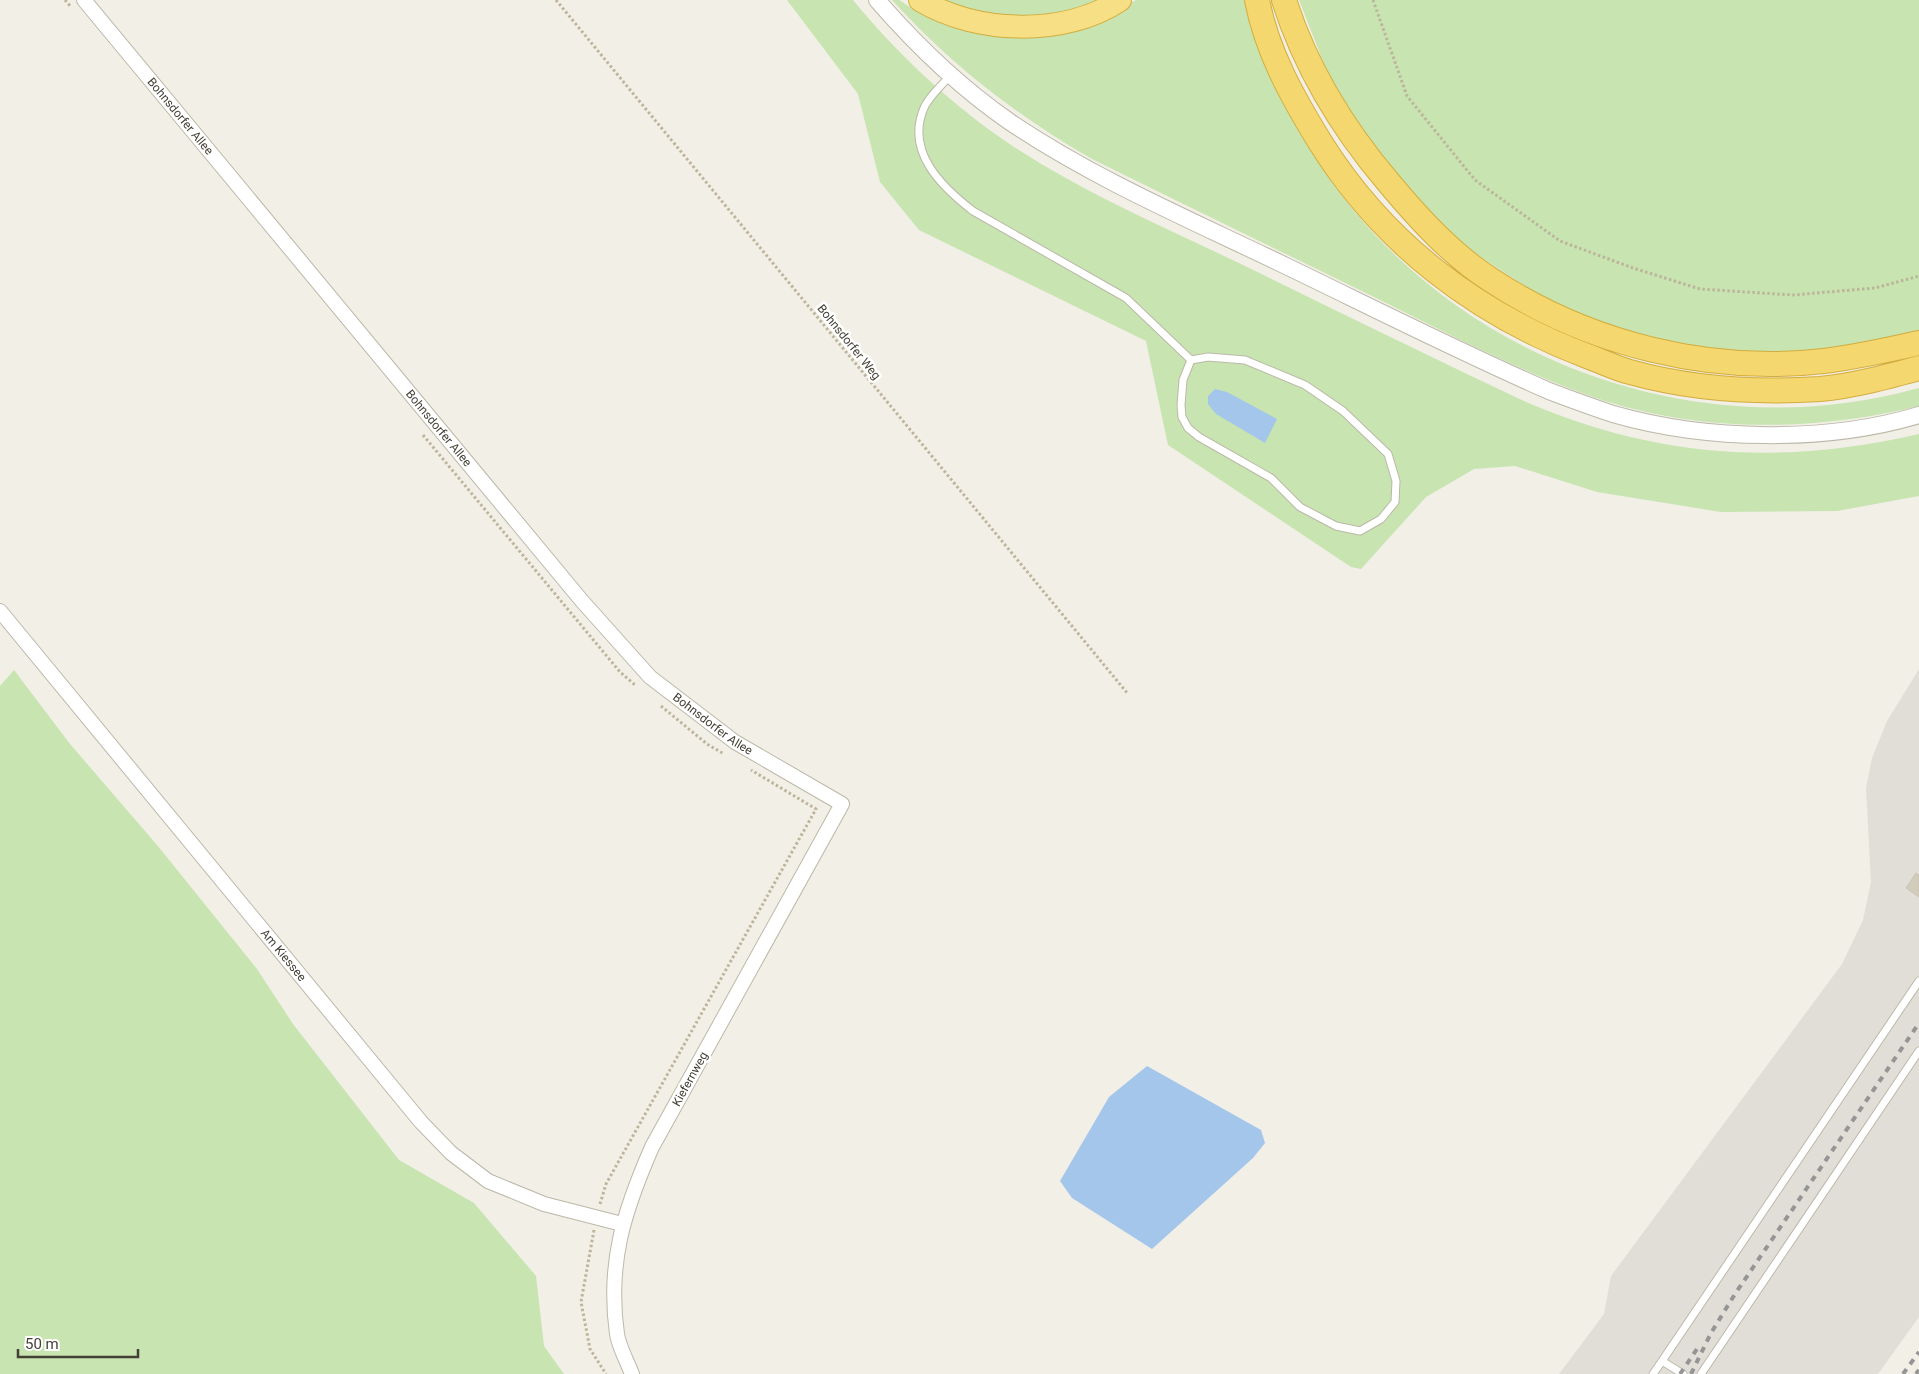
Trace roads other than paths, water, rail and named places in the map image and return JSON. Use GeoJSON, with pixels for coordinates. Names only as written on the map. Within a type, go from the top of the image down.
{"type":"FeatureCollection","features":[{"type":"Feature","properties":{"kind":"highway"},"geometry":{"type":"LineString","coordinates":[[920,0],[946,14],[971,22],[1022,26],[1046,25],[1085,16],[1120,0]]}},
{"type":"Feature","properties":{"kind":"highway"},"geometry":{"type":"LineString","coordinates":[[1257,0],[1268,41],[1282,77],[1322,146],[1356,194],[1410,251],[1471,296],[1526,330],[1629,372],[1676,383],[1741,390],[1821,389],[1875,380],[1919,368]]}},
{"type":"Feature","properties":{"kind":"highway"},"geometry":{"type":"LineString","coordinates":[[1284,0],[1308,61],[1326,97],[1375,166],[1446,244],[1491,280],[1527,300],[1605,337],[1658,352],[1714,361],[1765,364],[1824,361],[1919,343]]}},
{"type":"Feature","properties":{"kind":"street","name":"Bohnsdorfer Allee"},"geometry":{"type":"LineString","coordinates":[[84,0],[582,601],[650,677],[736,742],[842,804]]}},
{"type":"Feature","properties":{"kind":"street"},"geometry":{"type":"LineString","coordinates":[[877,0],[912,38],[952,75],[1009,121],[1056,151],[1130,190],[1483,362],[1549,391],[1614,414],[1679,428],[1748,434],[1839,431],[1919,415]]}},
{"type":"Feature","properties":{"kind":"street","name":"Am Kiessee"},"geometry":{"type":"LineString","coordinates":[[0,611],[422,1122],[450,1153],[488,1181],[544,1204],[622,1224]]}},
{"type":"Feature","properties":{"kind":"street","name":"Kiefernweg"},"geometry":{"type":"LineString","coordinates":[[632,1374],[617,1336],[614,1274],[622,1224],[634,1187],[652,1147],[842,804]]}},
{"type":"Feature","properties":{"kind":"lane"},"geometry":{"type":"LineString","coordinates":[[952,75],[924,108],[920,131],[922,148],[934,176],[953,195],[974,211],[1126,298],[1192,360]]}},
{"type":"Feature","properties":{"kind":"lane"},"geometry":{"type":"LineString","coordinates":[[1208,357],[1244,360],[1305,385],[1343,411],[1388,454],[1396,481],[1394,502],[1381,519],[1360,531],[1336,526],[1300,508],[1271,478],[1206,441],[1188,428],[1182,417],[1181,405],[1183,380],[1192,360],[1208,357]]}},
{"type":"Feature","properties":{"kind":"lane"},"geometry":{"type":"LineString","coordinates":[[1653,1374],[1919,981]]}},
{"type":"Feature","properties":{"kind":"lane"},"geometry":{"type":"LineString","coordinates":[[1701,1374],[1919,1051]]}},
{"type":"Feature","properties":{"kind":"lane"},"geometry":{"type":"LineString","coordinates":[[1662,1361],[1683,1374]]}},
{"type":"Feature","properties":{"kind":"water"},"geometry":{"type":"Polygon","coordinates":[[[1215,389],[1227,392],[1277,419],[1265,443],[1216,414],[1208,404],[1208,396],[1215,389]]]}},
{"type":"Feature","properties":{"kind":"water"},"geometry":{"type":"Polygon","coordinates":[[[1147,1066],[1261,1130],[1265,1143],[1253,1158],[1152,1249],[1072,1198],[1060,1181],[1109,1097],[1147,1066]]]}},
{"type":"Feature","properties":{"kind":"railway"},"geometry":{"type":"LineString","coordinates":[[1691,1374],[1711,1333],[1735,1294],[1919,1023]]}},
{"type":"Feature","properties":{"kind":"railway"},"geometry":{"type":"LineString","coordinates":[[1680,1374],[1697,1349]]}},
{"type":"Feature","properties":{"kind":"railway"},"geometry":{"type":"LineString","coordinates":[[1903,1374],[1919,1352]]}},
{"type":"Feature","properties":{"kind":"railway"},"geometry":{"type":"LineString","coordinates":[[1916,1374],[1919,1370]]}}]}
